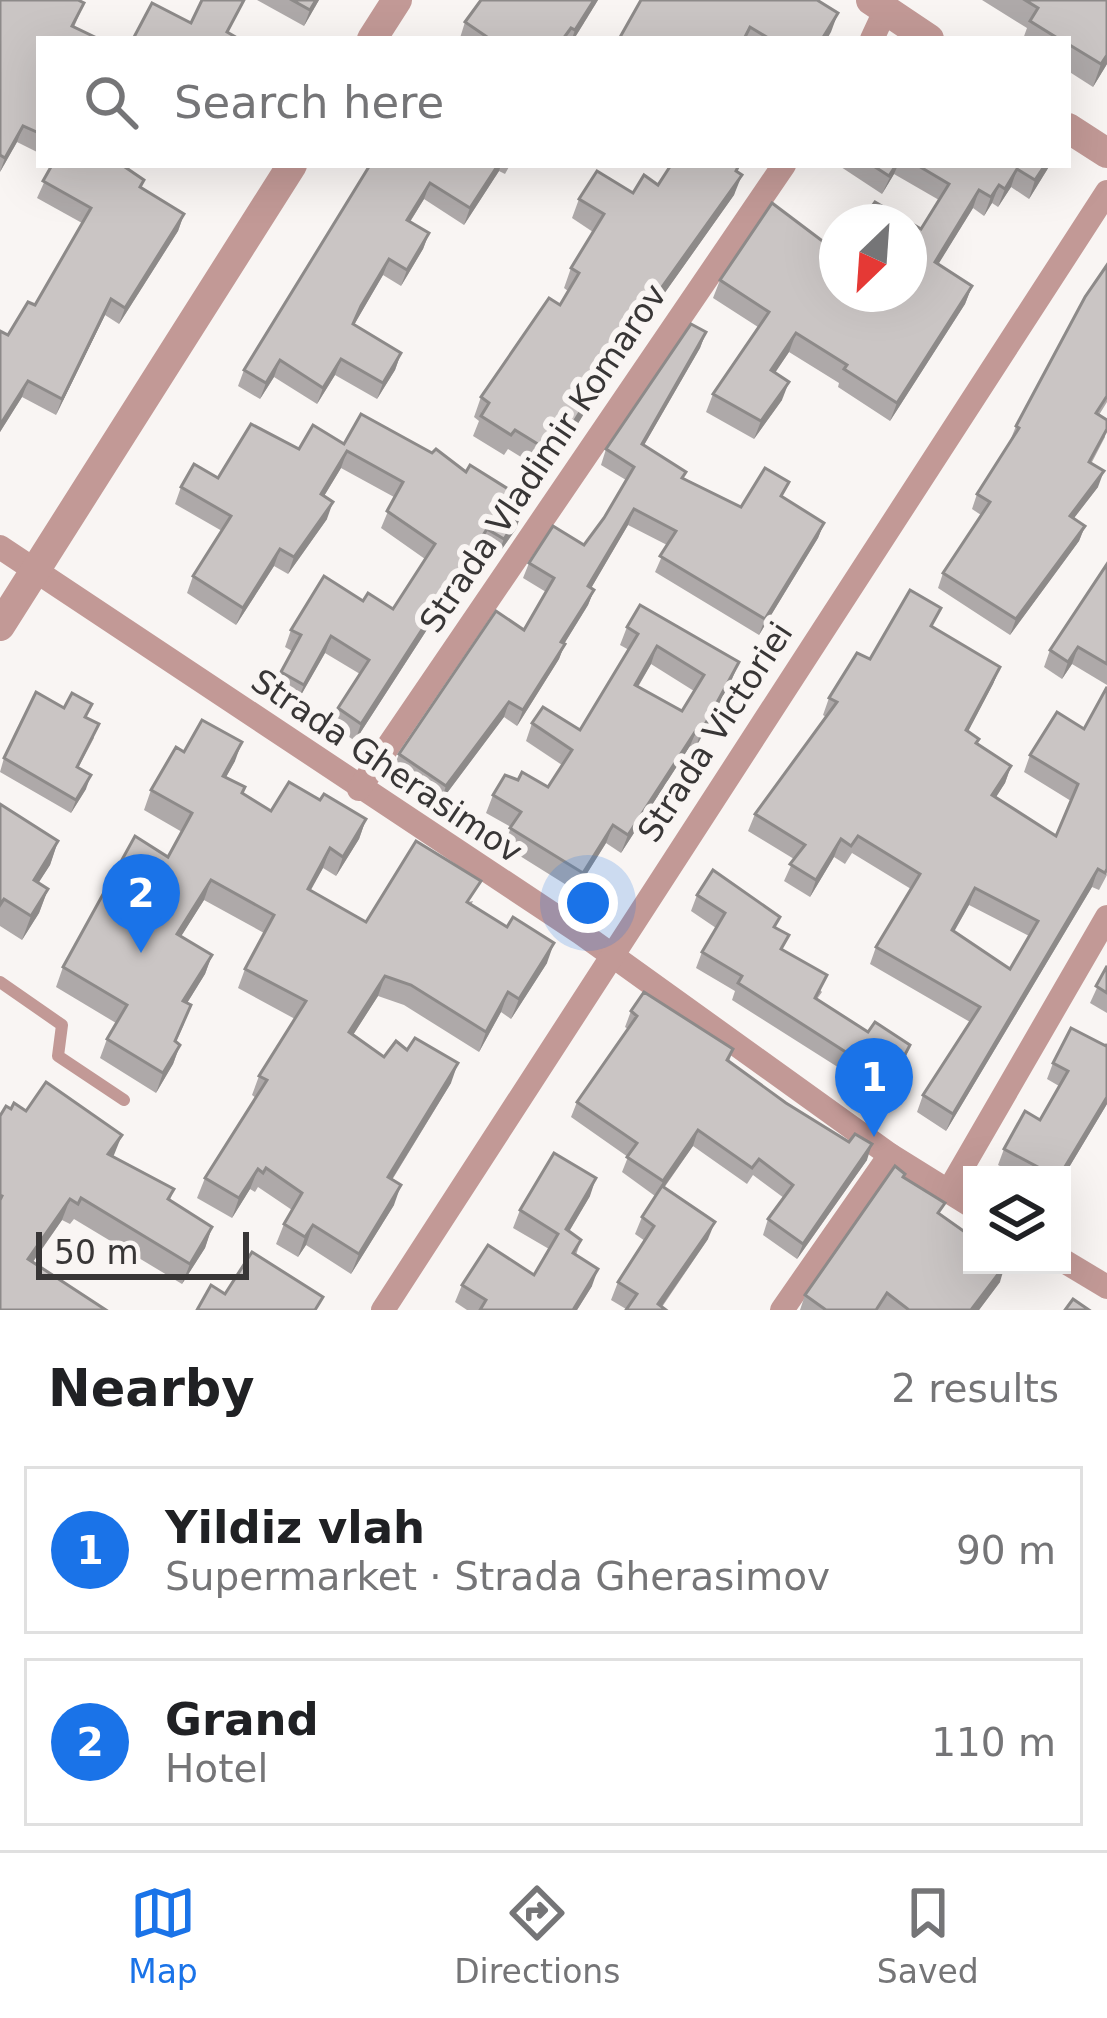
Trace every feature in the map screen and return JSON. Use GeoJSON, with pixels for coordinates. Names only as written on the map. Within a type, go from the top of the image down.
{"type":"FeatureCollection","features":[{"type":"Feature","properties":{"kind":"street"},"geometry":{"type":"LineString","coordinates":[[374,36],[397,0]]}},
{"type":"Feature","properties":{"kind":"street"},"geometry":{"type":"LineString","coordinates":[[876,17],[922,36]]}},
{"type":"Feature","properties":{"kind":"street"},"geometry":{"type":"LineString","coordinates":[[1071,130],[1107,153]]}},
{"type":"Feature","properties":{"kind":"street"},"geometry":{"type":"LineString","coordinates":[[0,626],[290,168]]}},
{"type":"Feature","properties":{"kind":"street","name":"Strada Vladimir Komarov"},"geometry":{"type":"LineString","coordinates":[[359,789],[782,168]]}},
{"type":"Feature","properties":{"kind":"street","name":"Strada Victoriei"},"geometry":{"type":"LineString","coordinates":[[383,1310],[1107,192]]}},
{"type":"Feature","properties":{"kind":"street","name":"Strada Gherasimov"},"geometry":{"type":"LineString","coordinates":[[0,547],[610,953],[890,1155],[963,1201]]}},
{"type":"Feature","properties":{"kind":"street"},"geometry":{"type":"LineString","coordinates":[[948,1192],[1107,917]]}},
{"type":"Feature","properties":{"kind":"street"},"geometry":{"type":"LineString","coordinates":[[782,1310],[890,1155]]}},
{"type":"Feature","properties":{"kind":"street"},"geometry":{"type":"LineString","coordinates":[[1071,1265],[1107,1287]]}},
{"type":"Feature","properties":{"kind":"lane"},"geometry":{"type":"LineString","coordinates":[[0,982],[62,1024],[58,1056],[124,1100]]}},
{"type":"Feature","properties":{"kind":"building"},"geometry":{"type":"Polygon","coordinates":[[[0,0],[84,3],[72,26],[93,36],[36,36],[36,132],[23,126],[5,158],[0,155],[0,0]]]}},
{"type":"Feature","properties":{"kind":"building"},"geometry":{"type":"Polygon","coordinates":[[[202,0],[244,0],[227,32],[234,36],[135,36],[152,3],[191,23],[202,0]]]}},
{"type":"Feature","properties":{"kind":"building"},"geometry":{"type":"Polygon","coordinates":[[[292,0],[316,0],[310,10],[292,0]]]}},
{"type":"Feature","properties":{"kind":"building"},"geometry":{"type":"Polygon","coordinates":[[[481,0],[594,0],[575,30],[571,28],[565,36],[486,36],[465,22],[481,0]]]}},
{"type":"Feature","properties":{"kind":"building"},"geometry":{"type":"Polygon","coordinates":[[[641,0],[817,0],[838,13],[824,36],[765,36],[750,27],[746,36],[621,36],[641,0]]]}},
{"type":"Feature","properties":{"kind":"building"},"geometry":{"type":"Polygon","coordinates":[[[1025,0],[1107,0],[1107,55],[1101,64],[1071,46],[1071,36],[1054,36],[1030,21],[1038,8],[1025,0]]]}},
{"type":"Feature","properties":{"kind":"building"},"geometry":{"type":"Polygon","coordinates":[[[50,168],[126,168],[144,180],[140,187],[184,214],[125,308],[111,299],[62,399],[28,381],[0,425],[0,331],[8,335],[28,302],[35,305],[91,208],[43,181],[50,168]]]}},
{"type":"Feature","properties":{"kind":"building"},"geometry":{"type":"Polygon","coordinates":[[[368,168],[496,168],[470,208],[430,183],[407,220],[429,233],[407,270],[389,259],[361,306],[353,324],[401,353],[383,383],[341,359],[323,388],[280,360],[266,383],[244,370],[368,168]]]}},
{"type":"Feature","properties":{"kind":"building"},"geometry":{"type":"Polygon","coordinates":[[[669,168],[738,168],[742,175],[627,336],[554,454],[481,416],[489,403],[481,397],[549,298],[560,305],[579,273],[571,268],[604,214],[579,199],[597,171],[633,193],[644,175],[658,185],[669,168]]]}},
{"type":"Feature","properties":{"kind":"building"},"geometry":{"type":"Polygon","coordinates":[[[922,168],[1043,168],[1035,180],[1017,169],[1005,189],[999,185],[991,197],[979,190],[935,262],[972,286],[897,403],[796,333],[771,370],[789,382],[761,421],[713,394],[769,312],[720,280],[772,203],[819,238],[819,312],[927,312],[927,219],[949,184],[922,168]]]}},
{"type":"Feature","properties":{"kind":"building"},"geometry":{"type":"Polygon","coordinates":[[[1107,265],[1107,396],[1096,413],[1107,420],[1107,429],[1089,462],[1104,471],[1070,516],[1085,526],[1016,619],[943,573],[990,502],[977,494],[1019,428],[1085,297],[1107,265]]]}},
{"type":"Feature","properties":{"kind":"building"},"geometry":{"type":"Polygon","coordinates":[[[691,324],[706,332],[642,444],[686,472],[682,478],[741,507],[765,468],[789,482],[781,496],[824,523],[765,619],[660,556],[676,531],[634,509],[588,586],[594,590],[561,642],[565,644],[523,710],[509,702],[446,786],[399,754],[496,611],[524,630],[554,578],[529,563],[553,526],[584,545],[604,518],[634,467],[606,449],[691,324]]]}},
{"type":"Feature","properties":{"kind":"building"},"geometry":{"type":"Polygon","coordinates":[[[361,414],[432,453],[436,449],[466,472],[470,465],[513,492],[506,502],[522,512],[504,539],[487,529],[361,724],[338,708],[369,660],[331,636],[304,685],[281,672],[301,635],[291,630],[324,576],[363,601],[368,593],[393,609],[435,544],[387,511],[403,482],[347,451],[321,494],[333,502],[294,557],[280,549],[243,608],[193,576],[231,516],[181,487],[194,464],[218,478],[251,424],[299,449],[313,425],[344,444],[361,414]]]}},
{"type":"Feature","properties":{"kind":"building"},"geometry":{"type":"Polygon","coordinates":[[[1107,564],[1107,664],[1078,647],[1068,662],[1050,650],[1107,564]]]}},
{"type":"Feature","properties":{"kind":"building"},"geometry":{"type":"Polygon","coordinates":[[[910,590],[941,608],[931,626],[1000,667],[966,730],[979,739],[976,743],[1011,766],[992,795],[1056,836],[1078,784],[1030,755],[1057,712],[1084,729],[1107,687],[1107,869],[1105,873],[1098,869],[953,1114],[923,1095],[980,1007],[876,947],[920,874],[858,836],[851,846],[841,839],[816,880],[790,864],[805,845],[755,814],[837,702],[829,698],[857,653],[870,659],[910,590]],[[975,888],[952,930],[1010,969],[1038,921],[975,888]]]}},
{"type":"Feature","properties":{"kind":"building"},"geometry":{"type":"Polygon","coordinates":[[[640,605],[739,662],[701,732],[697,729],[628,835],[613,825],[583,873],[510,828],[521,812],[493,795],[505,775],[518,780],[522,772],[548,787],[572,750],[532,723],[543,707],[580,730],[638,634],[627,627],[640,605]],[[657,646],[635,685],[682,711],[704,675],[657,646]]]}},
{"type":"Feature","properties":{"kind":"building"},"geometry":{"type":"Polygon","coordinates":[[[36,692],[64,708],[72,693],[92,704],[85,717],[99,724],[77,767],[91,775],[76,800],[4,758],[36,692]]]}},
{"type":"Feature","properties":{"kind":"building"},"geometry":{"type":"Polygon","coordinates":[[[202,720],[242,742],[223,776],[245,787],[242,793],[271,811],[289,782],[320,800],[324,794],[366,819],[343,857],[330,848],[308,889],[366,922],[416,841],[481,881],[467,902],[507,927],[513,917],[554,943],[519,999],[508,992],[486,1032],[411,985],[385,976],[349,1032],[384,1057],[396,1041],[407,1050],[415,1038],[458,1063],[388,1177],[401,1185],[359,1254],[313,1225],[305,1237],[284,1224],[302,1193],[266,1168],[263,1173],[258,1169],[239,1198],[205,1178],[267,1080],[259,1076],[306,1001],[245,969],[274,915],[211,880],[177,934],[212,955],[183,1001],[191,1005],[175,1041],[180,1045],[163,1073],[107,1039],[127,1005],[63,967],[135,836],[168,857],[192,813],[151,790],[176,747],[184,752],[202,720]]]}},
{"type":"Feature","properties":{"kind":"building"},"geometry":{"type":"Polygon","coordinates":[[[0,804],[58,841],[34,880],[48,889],[31,916],[4,899],[0,905],[0,804]]]}},
{"type":"Feature","properties":{"kind":"building"},"geometry":{"type":"Polygon","coordinates":[[[713,870],[780,917],[774,927],[789,935],[781,949],[827,975],[815,998],[868,1032],[875,1022],[910,1045],[891,1081],[738,983],[742,976],[702,952],[725,913],[697,895],[713,870]]]}},
{"type":"Feature","properties":{"kind":"building"},"geometry":{"type":"Polygon","coordinates":[[[1107,966],[1107,993],[1096,986],[1107,966]]]}},
{"type":"Feature","properties":{"kind":"building"},"geometry":{"type":"Polygon","coordinates":[[[644,992],[733,1049],[727,1060],[786,1103],[849,1142],[855,1134],[872,1144],[803,1244],[768,1219],[793,1185],[759,1159],[752,1168],[698,1130],[663,1181],[627,1157],[637,1143],[577,1102],[637,1016],[631,1011],[644,992]]]}},
{"type":"Feature","properties":{"kind":"building"},"geometry":{"type":"Polygon","coordinates":[[[1071,1028],[1107,1044],[1107,1097],[1065,1166],[1036,1166],[1004,1149],[1025,1111],[1040,1120],[1068,1071],[1053,1063],[1071,1028]]]}},
{"type":"Feature","properties":{"kind":"building"},"geometry":{"type":"Polygon","coordinates":[[[46,1082],[122,1135],[108,1154],[174,1189],[168,1199],[212,1227],[190,1264],[81,1198],[78,1204],[70,1199],[28,1259],[106,1310],[0,1310],[0,1116],[14,1103],[26,1111],[46,1082]]]}},
{"type":"Feature","properties":{"kind":"building"},"geometry":{"type":"Polygon","coordinates":[[[554,1153],[596,1178],[566,1229],[581,1240],[573,1253],[598,1269],[573,1310],[480,1310],[486,1300],[462,1285],[488,1245],[534,1275],[558,1234],[520,1210],[554,1153]]]}},
{"type":"Feature","properties":{"kind":"building"},"geometry":{"type":"Polygon","coordinates":[[[895,1166],[903,1177],[945,1203],[938,1213],[963,1231],[963,1274],[998,1274],[971,1310],[909,1310],[887,1293],[876,1310],[826,1310],[805,1295],[895,1166]]]}},
{"type":"Feature","properties":{"kind":"building"},"geometry":{"type":"Polygon","coordinates":[[[662,1186],[715,1222],[658,1304],[666,1310],[626,1310],[637,1294],[618,1282],[654,1226],[642,1217],[662,1186]]]}},
{"type":"Feature","properties":{"kind":"building"},"geometry":{"type":"Polygon","coordinates":[[[252,1252],[323,1297],[315,1310],[197,1310],[211,1285],[225,1294],[252,1252]]]}},
{"type":"Feature","properties":{"kind":"building"},"geometry":{"type":"Polygon","coordinates":[[[1073,1299],[1089,1310],[1065,1310],[1073,1299]]]}},
{"type":"Feature","properties":{"kind":"place","name":"Grand"},"geometry":{"type":"Point","coordinates":[141,953]}},
{"type":"Feature","properties":{"kind":"place","name":"Yildiz vlah"},"geometry":{"type":"Point","coordinates":[874,1137]}}]}
